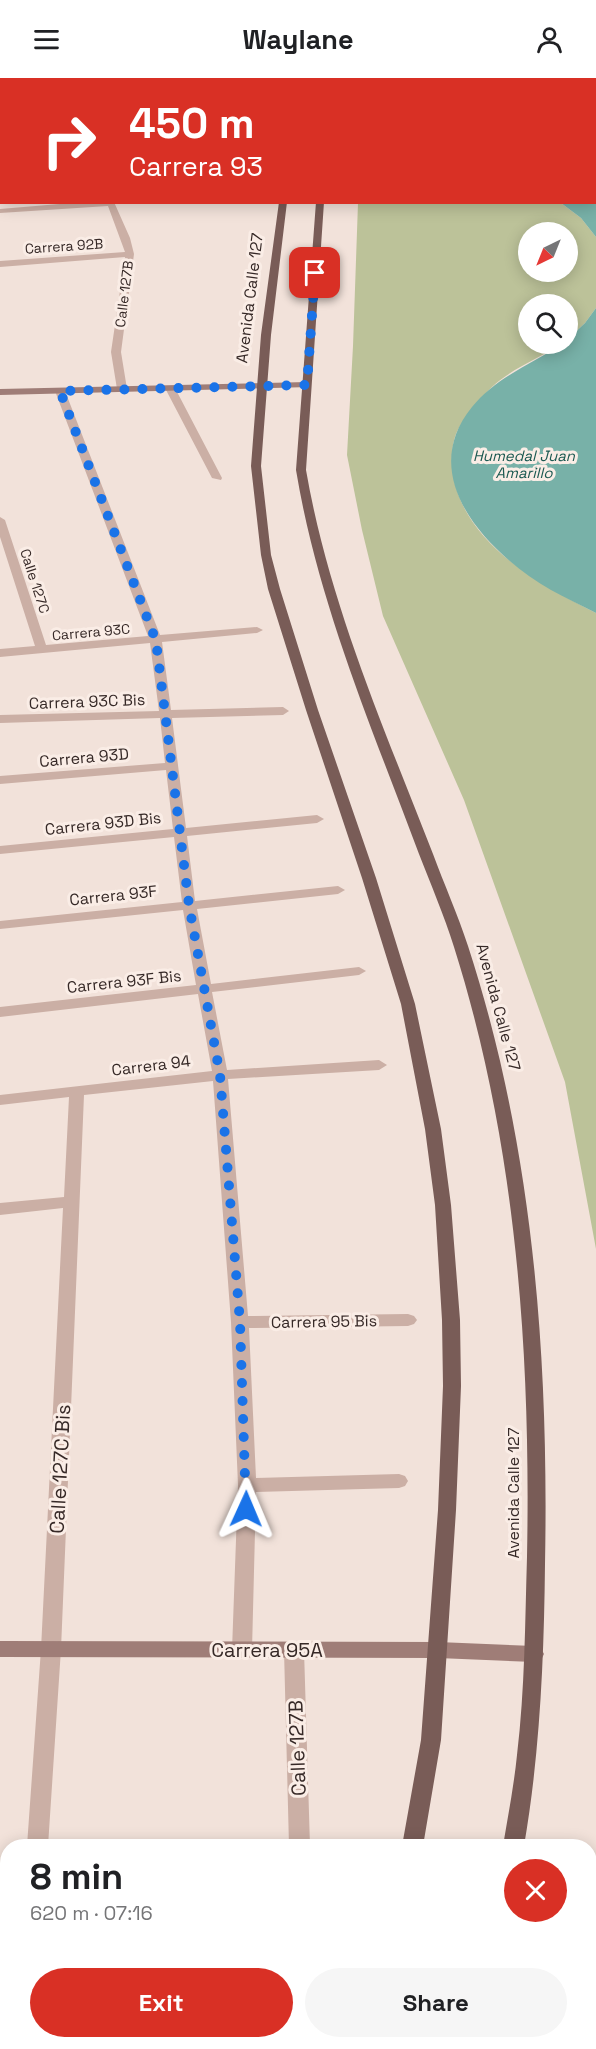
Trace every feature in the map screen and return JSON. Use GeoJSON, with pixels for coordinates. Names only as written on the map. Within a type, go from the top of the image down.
{"type":"FeatureCollection","features":[{"type":"Feature","properties":{"kind":"main road","name":"Avenida Calle 127"},"geometry":{"type":"LineString","coordinates":[[283,204],[261,386],[256,466],[266,555],[274,589],[312,710],[369,878],[408,1004],[433,1129],[443,1205],[452,1386],[447,1510],[430,1740],[414,1839]]}},
{"type":"Feature","properties":{"kind":"main road","name":"Avenida Calle 127"},"geometry":{"type":"LineString","coordinates":[[320,204],[301,470],[316,549],[345,640],[461,945],[490,1053],[513,1173],[530,1302],[536,1400],[537,1505],[534,1654],[528,1753],[515,1839]]}},
{"type":"Feature","properties":{"kind":"street"},"geometry":{"type":"LineString","coordinates":[[0,211],[96,204]]}},
{"type":"Feature","properties":{"kind":"street","name":"Calle 127B"},"geometry":{"type":"LineString","coordinates":[[110,204],[126,238],[130,254],[116,352],[122,389]]}},
{"type":"Feature","properties":{"kind":"street","name":"Carrera 92B"},"geometry":{"type":"LineString","coordinates":[[0,264],[130,254]]}},
{"type":"Feature","properties":{"kind":"street"},"geometry":{"type":"LineString","coordinates":[[0,392],[307,385]]}},
{"type":"Feature","properties":{"kind":"street"},"geometry":{"type":"LineString","coordinates":[[170,388],[217,478]]}},
{"type":"Feature","properties":{"kind":"street"},"geometry":{"type":"LineString","coordinates":[[60,391],[156,641],[178,832],[220,1075],[240,1322],[247,1485],[242,1650]]}},
{"type":"Feature","properties":{"kind":"street","name":"Calle 127C"},"geometry":{"type":"LineString","coordinates":[[0,520],[42,651]]}},
{"type":"Feature","properties":{"kind":"street","name":"Carrera 93C"},"geometry":{"type":"LineString","coordinates":[[0,653],[156,641],[257,630]]}},
{"type":"Feature","properties":{"kind":"street","name":"Carrera 93C Bis"},"geometry":{"type":"LineString","coordinates":[[0,719],[282,711]]}},
{"type":"Feature","properties":{"kind":"street","name":"Carrera 93D"},"geometry":{"type":"LineString","coordinates":[[0,780],[171,766]]}},
{"type":"Feature","properties":{"kind":"street","name":"Carrera 93D Bis"},"geometry":{"type":"LineString","coordinates":[[0,850],[317,819]]}},
{"type":"Feature","properties":{"kind":"street","name":"Carrera 93F"},"geometry":{"type":"LineString","coordinates":[[0,925],[338,890]]}},
{"type":"Feature","properties":{"kind":"street","name":"Carrera 93F Bis"},"geometry":{"type":"LineString","coordinates":[[0,1012],[359,971]]}},
{"type":"Feature","properties":{"kind":"street","name":"Carrera 94"},"geometry":{"type":"LineString","coordinates":[[0,1100],[220,1075],[380,1065]]}},
{"type":"Feature","properties":{"kind":"street","name":"Calle 127C Bis"},"geometry":{"type":"LineString","coordinates":[[37,1839],[51,1649],[77,1092]]}},
{"type":"Feature","properties":{"kind":"street"},"geometry":{"type":"LineString","coordinates":[[0,1209],[72,1202]]}},
{"type":"Feature","properties":{"kind":"street","name":"Carrera 95 Bis"},"geometry":{"type":"LineString","coordinates":[[240,1322],[408,1320]]}},
{"type":"Feature","properties":{"kind":"street"},"geometry":{"type":"LineString","coordinates":[[247,1485],[399,1481]]}},
{"type":"Feature","properties":{"kind":"street","name":"Carrera 95A"},"geometry":{"type":"LineString","coordinates":[[0,1649],[438,1650],[534,1654]]}},
{"type":"Feature","properties":{"kind":"street","name":"Calle 127B"},"geometry":{"type":"LineString","coordinates":[[294,1650],[300,1839]]}},
{"type":"Feature","properties":{"kind":"green space"},"geometry":{"type":"Polygon","coordinates":[[[358,204],[562,204],[581,218],[596,237],[596,308],[578,330],[578,294],[518,294],[518,354],[544,354],[508,375],[488,391],[460,426],[453,444],[452,457],[453,475],[460,500],[472,522],[488,541],[529,575],[596,613],[596,1249],[565,1082],[464,800],[383,616],[347,455],[358,204]]]}},
{"type":"Feature","properties":{"kind":"water"},"geometry":{"type":"Polygon","coordinates":[[[562,204],[596,204],[596,237],[581,218],[562,204]]]}},
{"type":"Feature","properties":{"kind":"water","name":"Humedal Juan Amarillo"},"geometry":{"type":"Polygon","coordinates":[[[596,308],[596,613],[527,575],[483,535],[466,512],[455,487],[451,460],[456,434],[472,407],[482,396],[492,387],[545,354],[578,354],[578,330],[596,308]]]}},
{"type":"Feature","properties":{"kind":"route"},"geometry":{"type":"LineString","coordinates":[[246,1509],[240,1322],[220,1075],[178,832],[156,641],[60,391],[307,385],[315,273]]}}]}
